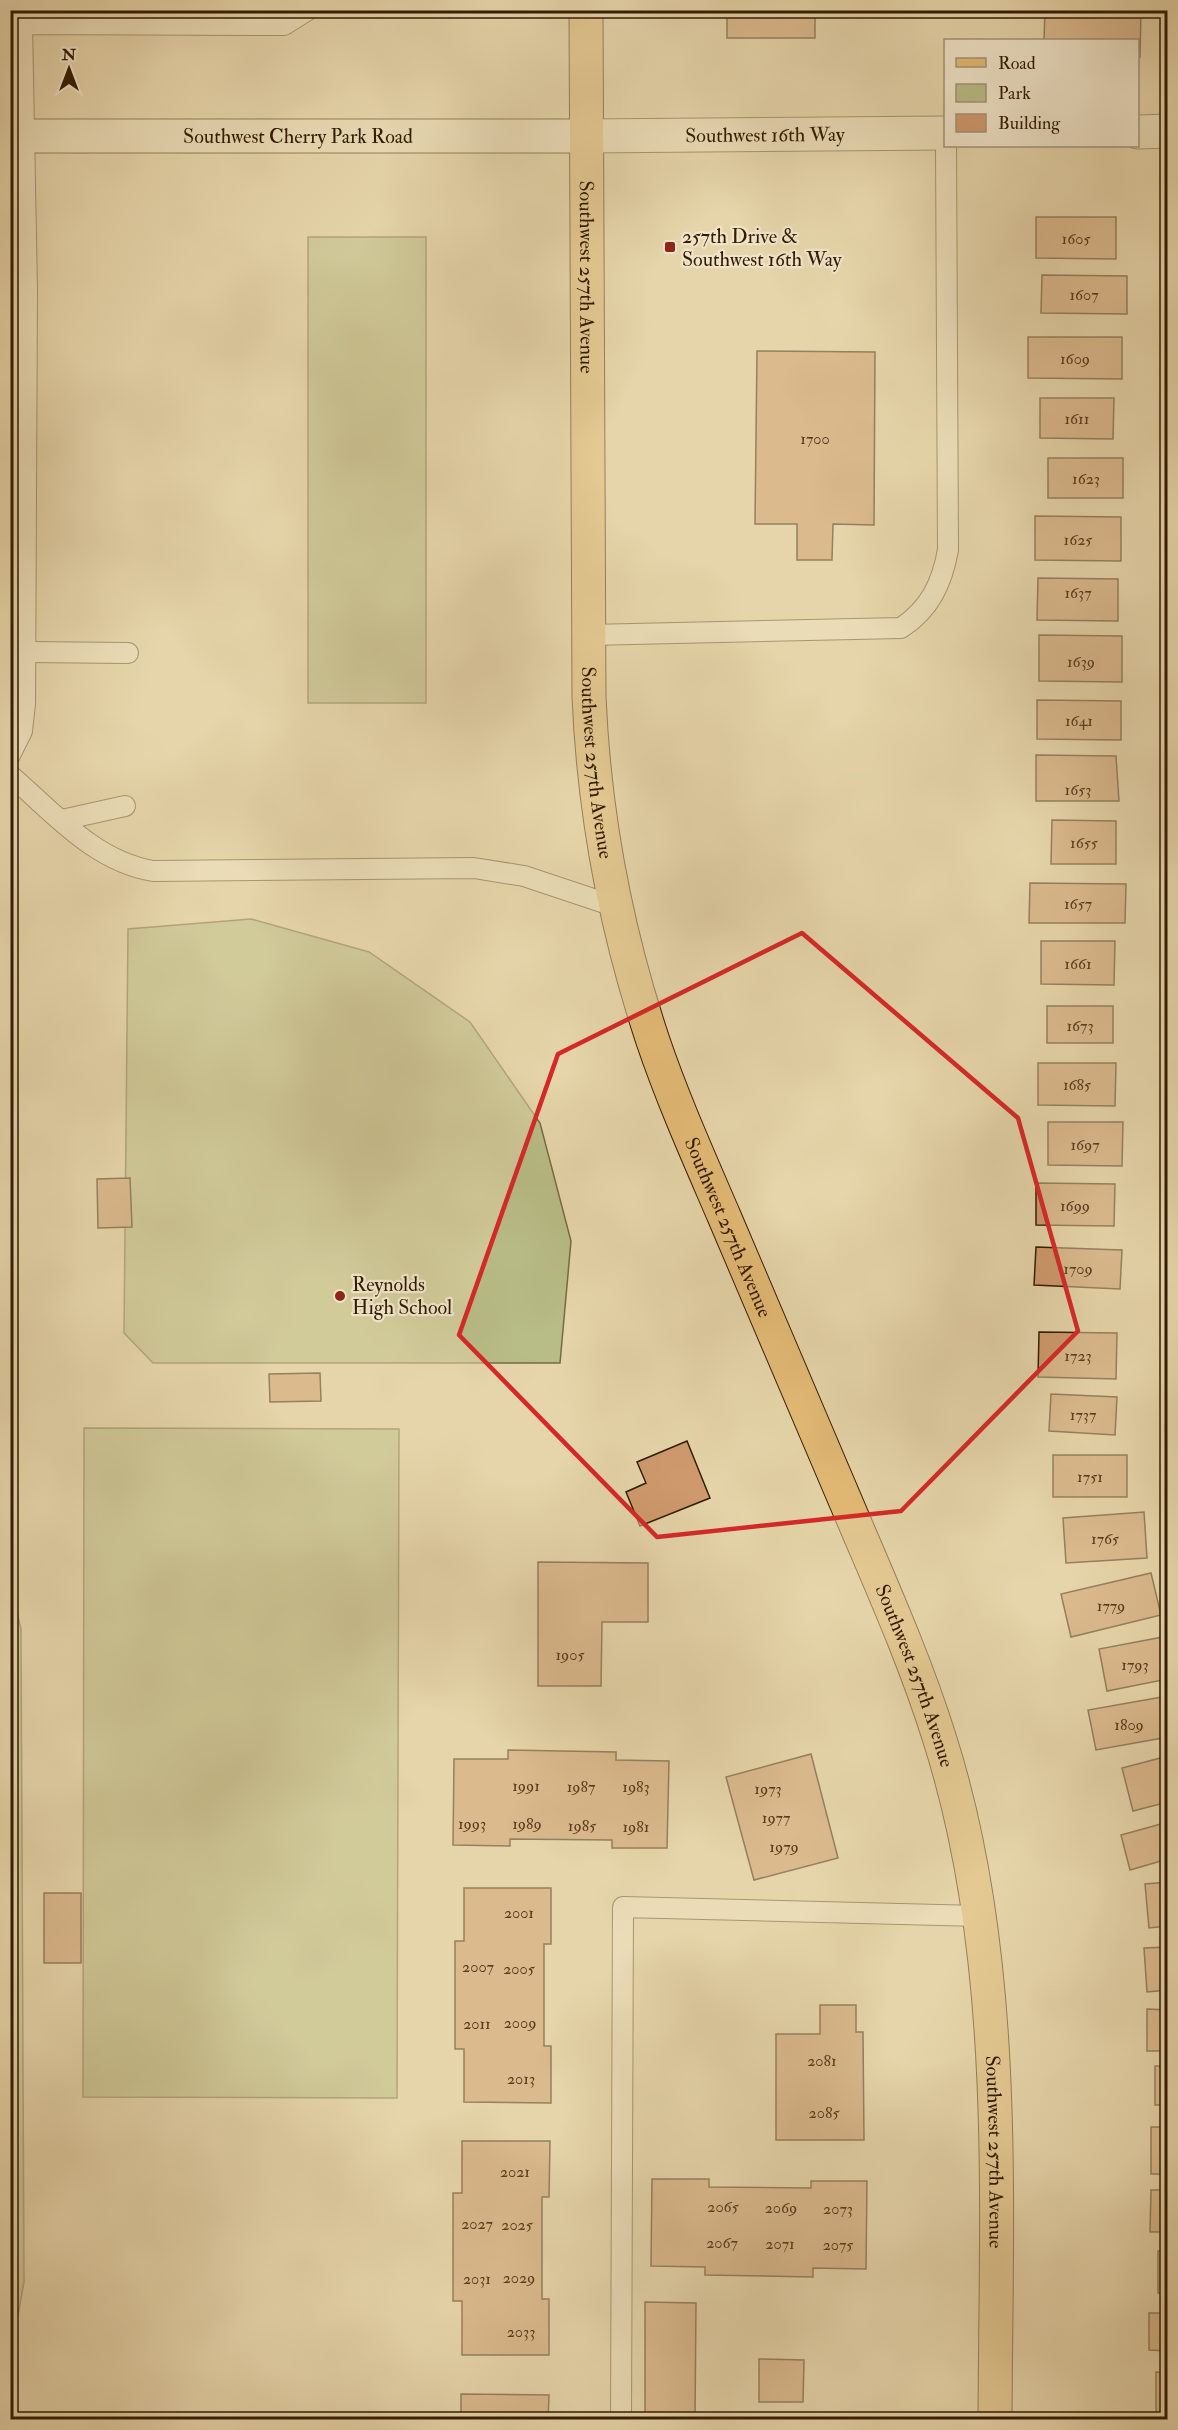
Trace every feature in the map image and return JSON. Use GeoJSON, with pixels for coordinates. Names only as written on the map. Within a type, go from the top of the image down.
{"type":"FeatureCollection","features":[{"type":"Feature","properties":{"kind":"main road","name":"Southwest 257th Avenue"},"geometry":{"type":"LineString","coordinates":[[586,10],[588,635],[592,765],[617,907],[653,1041],[690,1135],[911,1656],[942,1743],[971,1870],[990,2011],[996,2226],[995,2420]]}},
{"type":"Feature","properties":{"kind":"main road"},"geometry":{"type":"LineString","coordinates":[[1139,132],[1167,131]]}},
{"type":"Feature","properties":{"kind":"main road","name":"Southwest 16th Way"},"geometry":{"type":"LineString","coordinates":[[586,136],[944,133]]}},
{"type":"Feature","properties":{"kind":"main road","name":"Southwest Cherry Park Road"},"geometry":{"type":"LineString","coordinates":[[18,136],[586,136]]}},
{"type":"Feature","properties":{"kind":"lane"},"geometry":{"type":"LineString","coordinates":[[10,754],[22,731],[26,652],[16,24],[284,25],[308,10]]}},
{"type":"Feature","properties":{"kind":"lane"},"geometry":{"type":"LineString","coordinates":[[588,635],[901,628],[918,617],[935,593],[944,573],[948,550],[946,147]]}},
{"type":"Feature","properties":{"kind":"lane"},"geometry":{"type":"LineString","coordinates":[[26,652],[128,653]]}},
{"type":"Feature","properties":{"kind":"lane"},"geometry":{"type":"LineString","coordinates":[[10,775],[106,856],[132,867],[153,871],[474,868],[524,876],[617,907]]}},
{"type":"Feature","properties":{"kind":"lane"},"geometry":{"type":"LineString","coordinates":[[62,820],[125,806]]}},
{"type":"Feature","properties":{"kind":"lane"},"geometry":{"type":"LineString","coordinates":[[621,2420],[623,1907],[979,1916]]}},
{"type":"Feature","properties":{"kind":"highlighted area"},"geometry":{"type":"Polygon","coordinates":[[[802,933],[1018,1118],[1078,1331],[901,1511],[657,1537],[459,1335],[558,1054],[802,933]]]}},
{"type":"Feature","properties":{"kind":"green space"},"geometry":{"type":"Polygon","coordinates":[[[308,237],[426,237],[426,703],[308,703],[308,237]]]}},
{"type":"Feature","properties":{"kind":"green space"},"geometry":{"type":"Polygon","coordinates":[[[251,919],[369,952],[470,1022],[540,1123],[571,1241],[560,1363],[153,1363],[124,1333],[128,929],[251,919]]]}},
{"type":"Feature","properties":{"kind":"green space"},"geometry":{"type":"Polygon","coordinates":[[[84,1428],[399,1429],[397,2098],[83,2097],[84,1428]]]}},
{"type":"Feature","properties":{"kind":"green space"},"geometry":{"type":"Polygon","coordinates":[[[11,1586],[21,1629],[24,2282],[11,2354],[11,1586]]]}},
{"type":"Feature","properties":{"kind":"building"},"geometry":{"type":"Polygon","coordinates":[[[727,10],[815,10],[815,38],[727,38],[727,10]]]}},
{"type":"Feature","properties":{"kind":"building"},"geometry":{"type":"Polygon","coordinates":[[[1045,10],[1141,10],[1140,57],[1139,39],[1044,39],[1045,10]]]}},
{"type":"Feature","properties":{"kind":"building"},"geometry":{"type":"Polygon","coordinates":[[[1036,217],[1116,217],[1116,259],[1036,258],[1036,217]]]}},
{"type":"Feature","properties":{"kind":"building"},"geometry":{"type":"Polygon","coordinates":[[[1042,275],[1127,276],[1127,314],[1041,313],[1042,275]]]}},
{"type":"Feature","properties":{"kind":"building"},"geometry":{"type":"Polygon","coordinates":[[[1028,337],[1122,337],[1122,379],[1028,378],[1028,337]]]}},
{"type":"Feature","properties":{"kind":"building"},"geometry":{"type":"Polygon","coordinates":[[[757,351],[875,352],[874,525],[833,524],[832,560],[797,560],[797,524],[755,524],[757,351]]]}},
{"type":"Feature","properties":{"kind":"building"},"geometry":{"type":"Polygon","coordinates":[[[1040,398],[1114,398],[1113,439],[1040,438],[1040,398]]]}},
{"type":"Feature","properties":{"kind":"building"},"geometry":{"type":"Polygon","coordinates":[[[1048,458],[1123,458],[1123,498],[1048,498],[1048,458]]]}},
{"type":"Feature","properties":{"kind":"building"},"geometry":{"type":"Polygon","coordinates":[[[1035,516],[1121,517],[1121,561],[1035,560],[1035,516]]]}},
{"type":"Feature","properties":{"kind":"building"},"geometry":{"type":"Polygon","coordinates":[[[1038,578],[1118,579],[1118,621],[1037,620],[1038,578]]]}},
{"type":"Feature","properties":{"kind":"building"},"geometry":{"type":"Polygon","coordinates":[[[1039,635],[1122,636],[1122,682],[1039,681],[1039,635]]]}},
{"type":"Feature","properties":{"kind":"building"},"geometry":{"type":"Polygon","coordinates":[[[1037,700],[1121,701],[1121,740],[1037,739],[1037,700]]]}},
{"type":"Feature","properties":{"kind":"building"},"geometry":{"type":"Polygon","coordinates":[[[1036,755],[1116,756],[1119,801],[1036,801],[1036,755]]]}},
{"type":"Feature","properties":{"kind":"building"},"geometry":{"type":"Polygon","coordinates":[[[1052,820],[1116,821],[1116,864],[1051,864],[1052,820]]]}},
{"type":"Feature","properties":{"kind":"building"},"geometry":{"type":"Polygon","coordinates":[[[1030,883],[1126,884],[1125,923],[1029,923],[1030,883]]]}},
{"type":"Feature","properties":{"kind":"building"},"geometry":{"type":"Polygon","coordinates":[[[1041,941],[1115,941],[1114,985],[1041,984],[1041,941]]]}},
{"type":"Feature","properties":{"kind":"building"},"geometry":{"type":"Polygon","coordinates":[[[1047,1006],[1113,1006],[1113,1043],[1047,1043],[1047,1006]]]}},
{"type":"Feature","properties":{"kind":"building"},"geometry":{"type":"Polygon","coordinates":[[[1038,1063],[1116,1063],[1115,1106],[1038,1105],[1038,1063]]]}},
{"type":"Feature","properties":{"kind":"building"},"geometry":{"type":"Polygon","coordinates":[[[1048,1122],[1123,1122],[1122,1166],[1048,1165],[1048,1122]]]}},
{"type":"Feature","properties":{"kind":"building"},"geometry":{"type":"Polygon","coordinates":[[[130,1178],[132,1227],[98,1228],[97,1179],[130,1178]]]}},
{"type":"Feature","properties":{"kind":"building"},"geometry":{"type":"Polygon","coordinates":[[[1036,1183],[1115,1184],[1114,1226],[1036,1225],[1036,1183]]]}},
{"type":"Feature","properties":{"kind":"building"},"geometry":{"type":"Polygon","coordinates":[[[1036,1247],[1122,1250],[1120,1289],[1034,1285],[1036,1247]]]}},
{"type":"Feature","properties":{"kind":"building"},"geometry":{"type":"Polygon","coordinates":[[[1039,1332],[1117,1333],[1116,1379],[1038,1377],[1039,1332]]]}},
{"type":"Feature","properties":{"kind":"building"},"geometry":{"type":"Polygon","coordinates":[[[320,1373],[321,1401],[270,1402],[269,1374],[320,1373]]]}},
{"type":"Feature","properties":{"kind":"building"},"geometry":{"type":"Polygon","coordinates":[[[1051,1394],[1117,1397],[1115,1435],[1049,1431],[1051,1394]]]}},
{"type":"Feature","properties":{"kind":"building"},"geometry":{"type":"Polygon","coordinates":[[[687,1441],[710,1498],[640,1526],[626,1492],[646,1483],[637,1462],[687,1441]]]}},
{"type":"Feature","properties":{"kind":"building"},"geometry":{"type":"Polygon","coordinates":[[[1053,1455],[1127,1455],[1127,1497],[1053,1497],[1053,1455]]]}},
{"type":"Feature","properties":{"kind":"building"},"geometry":{"type":"Polygon","coordinates":[[[1144,1512],[1147,1558],[1066,1563],[1063,1518],[1144,1512]]]}},
{"type":"Feature","properties":{"kind":"building"},"geometry":{"type":"Polygon","coordinates":[[[538,1562],[648,1563],[648,1622],[602,1622],[601,1686],[538,1686],[538,1562]]]}},
{"type":"Feature","properties":{"kind":"building"},"geometry":{"type":"Polygon","coordinates":[[[1151,1573],[1161,1615],[1071,1637],[1061,1594],[1151,1573]]]}},
{"type":"Feature","properties":{"kind":"building"},"geometry":{"type":"Polygon","coordinates":[[[1168,1636],[1168,1679],[1107,1691],[1099,1649],[1168,1636]]]}},
{"type":"Feature","properties":{"kind":"building"},"geometry":{"type":"Polygon","coordinates":[[[1168,1696],[1168,1737],[1096,1750],[1088,1710],[1168,1696]]]}},
{"type":"Feature","properties":{"kind":"building"},"geometry":{"type":"Polygon","coordinates":[[[508,1750],[616,1752],[616,1760],[669,1761],[667,1848],[612,1848],[612,1840],[510,1839],[510,1846],[453,1845],[454,1759],[508,1759],[508,1750]]]}},
{"type":"Feature","properties":{"kind":"building"},"geometry":{"type":"Polygon","coordinates":[[[811,1754],[838,1858],[754,1880],[726,1777],[811,1754]]]}},
{"type":"Feature","properties":{"kind":"building"},"geometry":{"type":"Polygon","coordinates":[[[1168,1756],[1168,1802],[1133,1811],[1122,1768],[1168,1756]]]}},
{"type":"Feature","properties":{"kind":"building"},"geometry":{"type":"Polygon","coordinates":[[[1168,1822],[1168,1859],[1130,1870],[1121,1835],[1168,1822]]]}},
{"type":"Feature","properties":{"kind":"building"},"geometry":{"type":"Polygon","coordinates":[[[1168,1882],[1168,1926],[1149,1928],[1145,1884],[1168,1882]]]}},
{"type":"Feature","properties":{"kind":"building"},"geometry":{"type":"Polygon","coordinates":[[[464,1888],[551,1888],[551,1944],[544,1944],[544,2046],[551,2046],[551,2103],[464,2102],[464,2049],[455,2049],[455,1941],[464,1941],[464,1888]]]}},
{"type":"Feature","properties":{"kind":"building"},"geometry":{"type":"Polygon","coordinates":[[[44,1893],[81,1893],[81,1963],[44,1963],[44,1893]]]}},
{"type":"Feature","properties":{"kind":"building"},"geometry":{"type":"Polygon","coordinates":[[[1168,1947],[1168,1990],[1147,1992],[1144,1948],[1168,1947]]]}},
{"type":"Feature","properties":{"kind":"building"},"geometry":{"type":"Polygon","coordinates":[[[820,2005],[856,2005],[856,2032],[863,2032],[864,2140],[776,2140],[776,2034],[820,2034],[820,2005]]]}},
{"type":"Feature","properties":{"kind":"building"},"geometry":{"type":"Polygon","coordinates":[[[1147,2009],[1168,2010],[1168,2051],[1147,2051],[1147,2009]]]}},
{"type":"Feature","properties":{"kind":"building"},"geometry":{"type":"Polygon","coordinates":[[[1155,2066],[1168,2066],[1168,2105],[1155,2105],[1155,2066]]]}},
{"type":"Feature","properties":{"kind":"building"},"geometry":{"type":"Polygon","coordinates":[[[1151,2127],[1168,2127],[1168,2174],[1151,2174],[1151,2127]]]}},
{"type":"Feature","properties":{"kind":"building"},"geometry":{"type":"Polygon","coordinates":[[[462,2141],[550,2141],[549,2197],[542,2197],[542,2299],[549,2299],[549,2355],[462,2355],[462,2301],[453,2301],[453,2193],[462,2193],[462,2141]]]}},
{"type":"Feature","properties":{"kind":"building"},"geometry":{"type":"Polygon","coordinates":[[[652,2179],[709,2179],[709,2187],[811,2188],[811,2181],[867,2181],[866,2269],[813,2268],[813,2277],[705,2275],[705,2267],[651,2266],[652,2179]]]}},
{"type":"Feature","properties":{"kind":"building"},"geometry":{"type":"Polygon","coordinates":[[[1151,2190],[1168,2190],[1168,2232],[1150,2232],[1151,2190]]]}},
{"type":"Feature","properties":{"kind":"building"},"geometry":{"type":"Polygon","coordinates":[[[1158,2251],[1168,2251],[1168,2293],[1158,2293],[1158,2251]]]}},
{"type":"Feature","properties":{"kind":"building"},"geometry":{"type":"Polygon","coordinates":[[[645,2302],[696,2303],[695,2420],[645,2420],[645,2302]]]}},
{"type":"Feature","properties":{"kind":"building"},"geometry":{"type":"Polygon","coordinates":[[[1149,2313],[1168,2313],[1168,2351],[1149,2350],[1149,2313]]]}},
{"type":"Feature","properties":{"kind":"building"},"geometry":{"type":"Polygon","coordinates":[[[759,2359],[804,2360],[803,2402],[759,2402],[759,2359]]]}},
{"type":"Feature","properties":{"kind":"building"},"geometry":{"type":"Polygon","coordinates":[[[1156,2372],[1168,2373],[1168,2414],[1156,2414],[1156,2372]]]}},
{"type":"Feature","properties":{"kind":"building"},"geometry":{"type":"Polygon","coordinates":[[[461,2394],[549,2395],[548,2420],[461,2420],[461,2394]]]}},
{"type":"Feature","properties":{"kind":"place","name":"257th Drive & Southwest 16th Way"},"geometry":{"type":"Point","coordinates":[670,247]}},
{"type":"Feature","properties":{"kind":"place","name":"Reynolds High School"},"geometry":{"type":"Point","coordinates":[340,1296]}}]}
